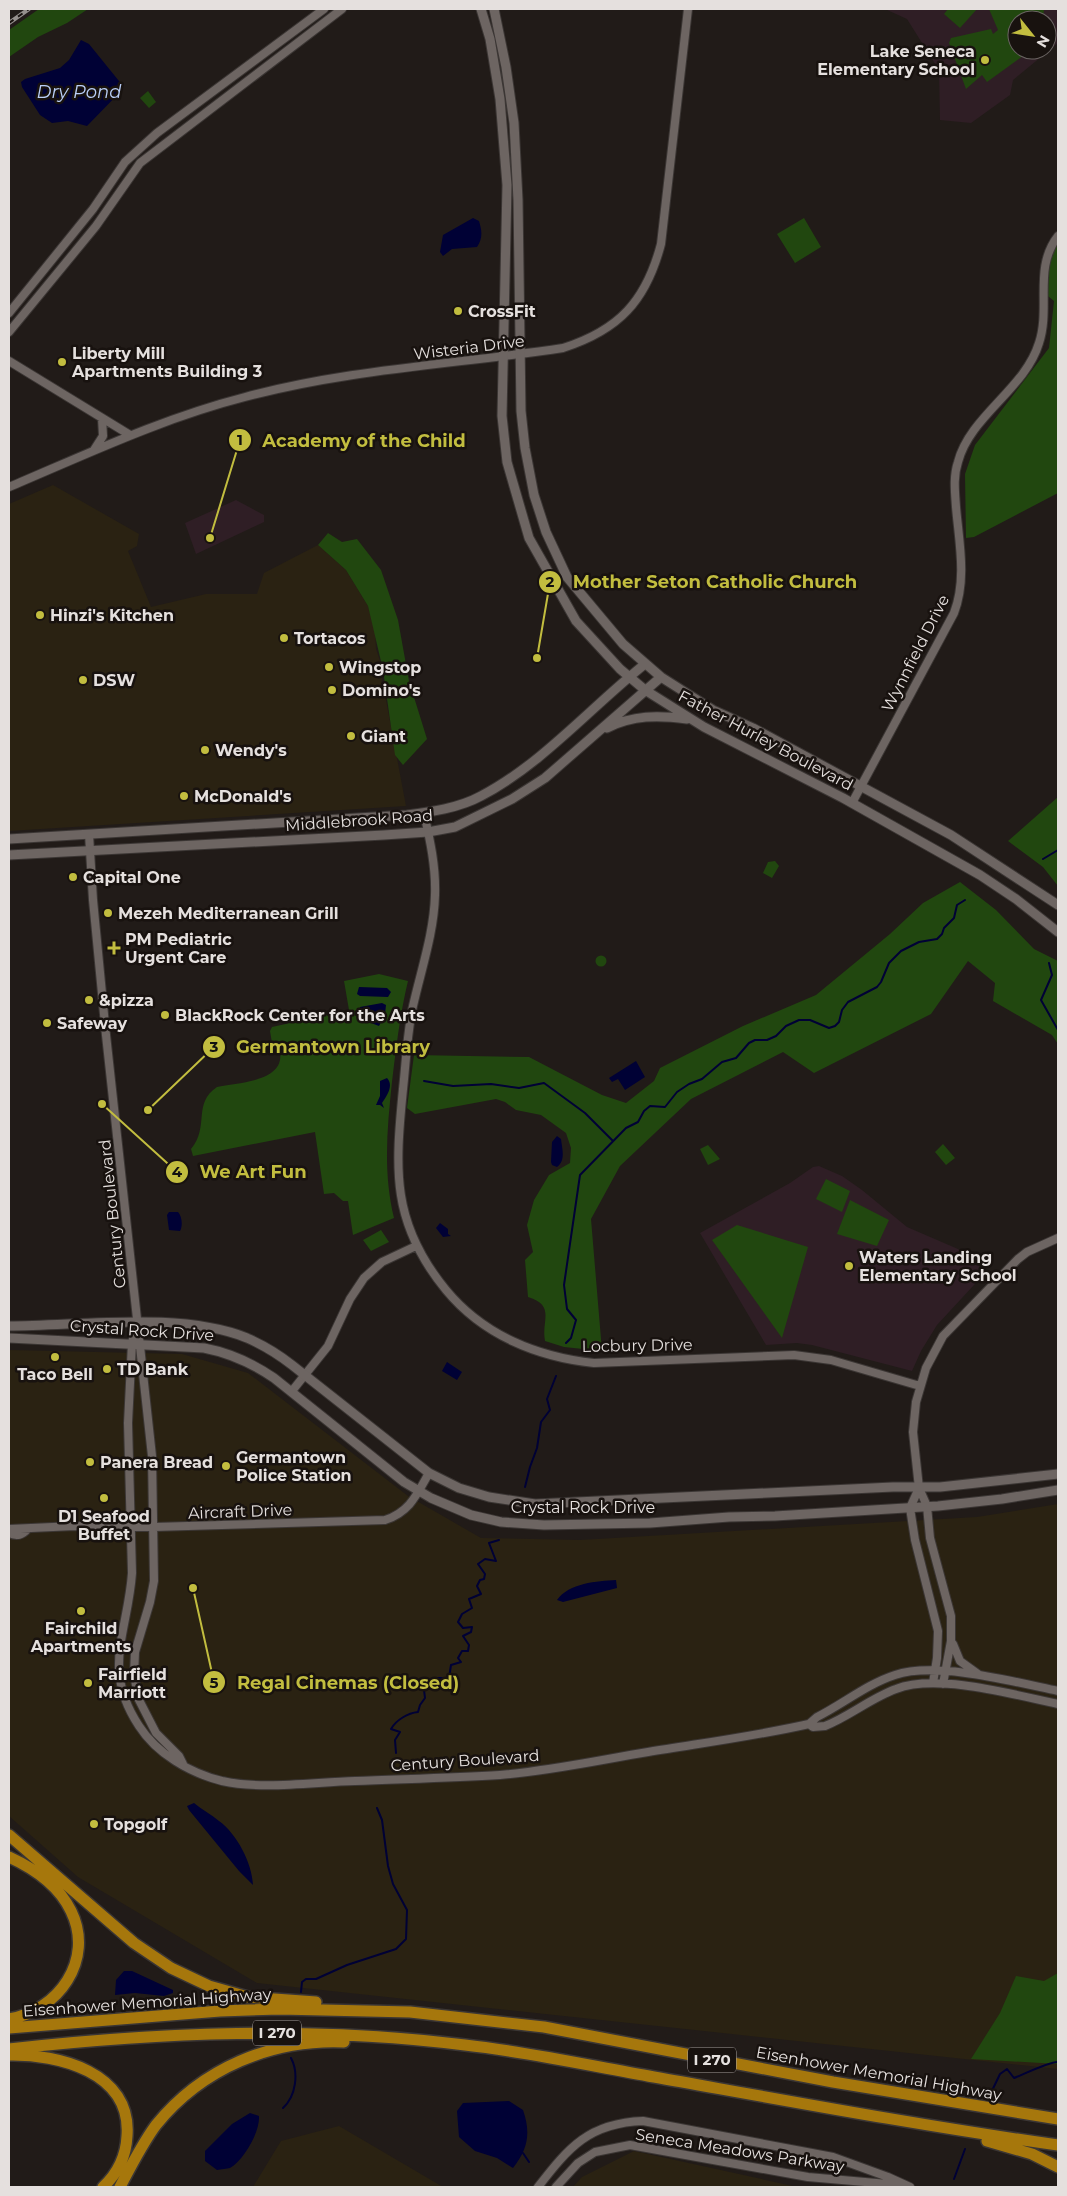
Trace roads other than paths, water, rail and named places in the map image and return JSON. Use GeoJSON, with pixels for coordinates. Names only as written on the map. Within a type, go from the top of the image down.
{"type":"FeatureCollection","features":[{"type":"Feature","properties":{"kind":"highway"},"geometry":{"type":"LineString","coordinates":[[9,1835],[134,1943],[152,1957],[191,1978],[248,1997],[280,2001],[342,2003],[410,2012]]}},
{"type":"Feature","properties":{"kind":"highway"},"geometry":{"type":"LineString","coordinates":[[9,1844],[36,1859]]}},
{"type":"Feature","properties":{"kind":"highway"},"geometry":{"type":"LineString","coordinates":[[9,1857],[43,1878],[64,1898],[72,1911],[78,1936],[76,1961],[72,1972],[61,1990],[45,2006],[9,2019]]}},
{"type":"Feature","properties":{"kind":"highway","name":"Eisenhower Memorial Highway"},"geometry":{"type":"LineString","coordinates":[[9,2028],[220,2011],[280,2009],[410,2012],[544,2027],[833,2082],[1058,2119]]}},
{"type":"Feature","properties":{"kind":"highway","name":"Eisenhower Memorial Highway"},"geometry":{"type":"LineString","coordinates":[[9,2049],[93,2039],[220,2032],[407,2039],[546,2056],[947,2130],[1058,2145]]}},
{"type":"Feature","properties":{"kind":"highway"},"geometry":{"type":"LineString","coordinates":[[120,2187],[156,2126],[184,2096],[201,2082],[239,2060],[278,2048],[296,2044],[339,2042],[546,2056]]}},
{"type":"Feature","properties":{"kind":"highway"},"geometry":{"type":"LineString","coordinates":[[9,2055],[43,2057],[79,2067],[99,2077],[114,2092],[122,2105],[126,2119],[126,2147],[117,2171],[103,2187]]}},
{"type":"Feature","properties":{"kind":"highway"},"geometry":{"type":"LineString","coordinates":[[1013,2113],[1058,2114]]}},
{"type":"Feature","properties":{"kind":"highway"},"geometry":{"type":"LineString","coordinates":[[947,2130],[1032,2154],[1058,2167]]}},
{"type":"Feature","properties":{"kind":"main road","name":"Father Hurley Boulevard"},"geometry":{"type":"LineString","coordinates":[[481,9],[490,39],[500,99],[507,185],[502,416],[507,462],[529,538],[554,586],[576,621],[628,677],[645,690],[692,720],[852,803],[980,875],[1016,899],[1058,932]]}},
{"type":"Feature","properties":{"kind":"main road","name":"Father Hurley Boulevard"},"geometry":{"type":"LineString","coordinates":[[494,9],[506,67],[514,123],[518,200],[519,354],[521,411],[525,448],[534,495],[546,532],[567,577],[624,644],[660,677],[713,710],[753,728],[950,835],[1058,905]]}},
{"type":"Feature","properties":{"kind":"main road","name":"Middlebrook Road"},"geometry":{"type":"LineString","coordinates":[[9,839],[424,813],[443,809],[480,797],[529,765],[645,664]]}},
{"type":"Feature","properties":{"kind":"main road","name":"Middlebrook Road"},"geometry":{"type":"LineString","coordinates":[[9,855],[428,832],[455,827],[512,799],[545,778],[660,677]]}},
{"type":"Feature","properties":{"kind":"main road"},"geometry":{"type":"LineString","coordinates":[[593,734],[618,722],[643,716],[666,716],[692,720]]}},
{"type":"Feature","properties":{"kind":"main road","name":"Crystal Rock Drive"},"geometry":{"type":"LineString","coordinates":[[9,1326],[137,1322],[190,1325],[230,1332],[261,1344],[305,1375],[429,1473],[474,1493],[502,1500],[535,1504],[893,1487],[919,1488],[969,1485],[1058,1474]]}},
{"type":"Feature","properties":{"kind":"main road","name":"Crystal Rock Drive"},"geometry":{"type":"LineString","coordinates":[[9,1338],[204,1348],[229,1354],[262,1370],[292,1391],[419,1492],[471,1515],[501,1522],[544,1525],[650,1523],[910,1508],[1002,1499],[1058,1490]]}},
{"type":"Feature","properties":{"kind":"street"},"geometry":{"type":"LineString","coordinates":[[9,313],[93,208],[125,162],[135,152],[157,133],[324,9]]}},
{"type":"Feature","properties":{"kind":"street"},"geometry":{"type":"LineString","coordinates":[[9,332],[96,226],[140,163],[342,9]]}},
{"type":"Feature","properties":{"kind":"street","name":"Wisteria Drive"},"geometry":{"type":"LineString","coordinates":[[9,487],[130,435],[208,407],[284,388],[344,377],[563,348],[603,331],[626,315],[647,284],[656,264],[661,244],[688,9]]}},
{"type":"Feature","properties":{"kind":"street","name":"Wynnfield Drive"},"geometry":{"type":"LineString","coordinates":[[852,803],[960,599],[962,586],[954,480],[958,461],[970,437],[1029,366],[1039,343],[1043,322],[1042,280],[1044,264],[1052,244],[1058,236]]}},
{"type":"Feature","properties":{"kind":"street"},"geometry":{"type":"LineString","coordinates":[[9,361],[130,435]]}},
{"type":"Feature","properties":{"kind":"street"},"geometry":{"type":"LineString","coordinates":[[94,451],[103,436],[102,418]]}},
{"type":"Feature","properties":{"kind":"street","name":"Locbury Drive"},"geometry":{"type":"LineString","coordinates":[[424,813],[434,868],[435,905],[432,928],[410,1025],[398,1148],[400,1192],[406,1219],[416,1246],[432,1273],[461,1307],[493,1331],[529,1350],[562,1358],[594,1363],[747,1355],[814,1357],[920,1386]]}},
{"type":"Feature","properties":{"kind":"street","name":"Century Boulevard"},"geometry":{"type":"LineString","coordinates":[[89,834],[108,1049],[137,1322],[128,1423],[132,1526],[131,1590],[118,1656],[118,1672],[128,1709],[147,1737],[175,1762],[222,1780],[239,1783],[289,1784],[482,1776],[549,1769],[809,1724],[817,1717],[874,1683],[895,1675],[919,1670],[947,1671],[1058,1692]]}},
{"type":"Feature","properties":{"kind":"street"},"geometry":{"type":"LineString","coordinates":[[944,1684],[952,1641],[951,1616],[930,1538],[927,1506],[919,1488],[913,1432],[920,1386],[934,1350],[956,1320],[1018,1259],[1027,1252],[1058,1238]]}},
{"type":"Feature","properties":{"kind":"street"},"geometry":{"type":"LineString","coordinates":[[292,1391],[328,1346],[357,1287],[372,1270],[395,1255],[416,1246]]}},
{"type":"Feature","properties":{"kind":"street","name":"Century Boulevard"},"geometry":{"type":"LineString","coordinates":[[136,1344],[152,1456],[154,1527],[153,1589],[135,1649],[134,1675],[139,1700],[156,1733],[179,1756],[184,1764]]}},
{"type":"Feature","properties":{"kind":"street","name":"Aircraft Drive"},"geometry":{"type":"LineString","coordinates":[[9,1531],[14,1528],[76,1526],[154,1527],[385,1520],[403,1512],[419,1492],[429,1473]]}},
{"type":"Feature","properties":{"kind":"street"},"geometry":{"type":"LineString","coordinates":[[919,1488],[910,1508],[915,1540],[938,1631],[937,1658],[933,1683]]}},
{"type":"Feature","properties":{"kind":"street"},"geometry":{"type":"LineString","coordinates":[[952,1641],[960,1662],[982,1677]]}},
{"type":"Feature","properties":{"kind":"street","name":"Century Boulevard"},"geometry":{"type":"LineString","coordinates":[[809,1724],[813,1727],[825,1726],[899,1688],[933,1683],[1058,1704]]}},
{"type":"Feature","properties":{"kind":"street","name":"Seneca Meadows Parkway"},"geometry":{"type":"LineString","coordinates":[[538,2187],[573,2145],[609,2126],[625,2122],[643,2121],[833,2157],[888,2176],[907,2186]]}},
{"type":"Feature","properties":{"kind":"street","name":"Seneca Meadows Parkway"},"geometry":{"type":"LineString","coordinates":[[556,2187],[578,2163],[595,2152],[630,2145],[808,2177],[907,2186]]}},
{"type":"Feature","properties":{"kind":"water","name":"Dry Pond"},"geometry":{"type":"Polygon","coordinates":[[[81,40],[89,44],[123,86],[122,90],[87,126],[68,121],[52,123],[40,115],[22,87],[21,82],[60,68],[69,60],[81,40]]]}},
{"type":"Feature","properties":{"kind":"water"},"geometry":{"type":"Polygon","coordinates":[[[473,218],[479,221],[481,231],[477,247],[452,249],[443,256],[440,252],[443,235],[473,218]]]}},
{"type":"Feature","properties":{"kind":"water"},"geometry":{"type":"Polygon","coordinates":[[[359,987],[387,988],[391,992],[388,997],[360,996],[357,994],[359,987]]]}},
{"type":"Feature","properties":{"kind":"water"},"geometry":{"type":"Polygon","coordinates":[[[382,1003],[386,1005],[385,1014],[379,1026],[359,1015],[360,1007],[382,1003]]]}},
{"type":"Feature","properties":{"kind":"water"},"geometry":{"type":"Polygon","coordinates":[[[636,1061],[645,1077],[625,1090],[618,1079],[612,1082],[609,1078],[636,1061]]]}},
{"type":"Feature","properties":{"kind":"water"},"geometry":{"type":"Polygon","coordinates":[[[387,1078],[390,1087],[382,1103],[384,1108],[376,1105],[380,1096],[380,1081],[387,1078]]]}},
{"type":"Feature","properties":{"kind":"water"},"geometry":{"type":"Polygon","coordinates":[[[557,1136],[561,1139],[563,1154],[562,1161],[557,1167],[552,1165],[551,1162],[552,1142],[557,1136]]]}},
{"type":"Feature","properties":{"kind":"water"},"geometry":{"type":"Polygon","coordinates":[[[169,1212],[178,1212],[182,1224],[180,1231],[169,1230],[167,1215],[169,1212]]]}},
{"type":"Feature","properties":{"kind":"water"},"geometry":{"type":"Polygon","coordinates":[[[440,1223],[448,1229],[448,1234],[451,1236],[443,1237],[436,1228],[440,1223]]]}},
{"type":"Feature","properties":{"kind":"water"},"geometry":{"type":"Polygon","coordinates":[[[447,1362],[462,1372],[457,1380],[442,1371],[447,1362]]]}},
{"type":"Feature","properties":{"kind":"water"},"geometry":{"type":"Polygon","coordinates":[[[616,1580],[617,1588],[563,1602],[557,1600],[562,1594],[576,1586],[592,1582],[616,1580]]]}},
{"type":"Feature","properties":{"kind":"water"},"geometry":{"type":"Polygon","coordinates":[[[194,1803],[232,1833],[247,1859],[253,1885],[239,1871],[189,1810],[187,1806],[194,1803]]]}},
{"type":"Feature","properties":{"kind":"water"},"geometry":{"type":"Polygon","coordinates":[[[124,1971],[132,1971],[173,1990],[173,1993],[164,1996],[135,1993],[115,1995],[116,1980],[124,1971]]]}},
{"type":"Feature","properties":{"kind":"water"},"geometry":{"type":"Polygon","coordinates":[[[509,2101],[523,2110],[527,2126],[525,2147],[513,2168],[497,2158],[475,2151],[459,2137],[457,2111],[463,2103],[509,2101]]]}},
{"type":"Feature","properties":{"kind":"water"},"geometry":{"type":"Polygon","coordinates":[[[250,2113],[259,2116],[259,2122],[246,2152],[230,2168],[217,2170],[205,2161],[205,2151],[232,2124],[250,2113]]]}},
{"type":"Feature","properties":{"kind":"waterway"},"geometry":{"type":"LineString","coordinates":[[1043,859],[1058,850]]}},
{"type":"Feature","properties":{"kind":"waterway"},"geometry":{"type":"LineString","coordinates":[[566,1343],[571,1338],[576,1320],[567,1309],[564,1285],[580,1175],[626,1128],[638,1122],[644,1111],[650,1106],[665,1107],[677,1092],[689,1084],[702,1079],[722,1062],[736,1058],[749,1043],[755,1040],[767,1040],[776,1036],[786,1026],[799,1020],[810,1020],[829,1028],[835,1026],[839,1022],[842,1010],[848,1002],[877,987],[889,963],[901,951],[919,942],[937,939],[954,918],[957,905],[965,900]]}},
{"type":"Feature","properties":{"kind":"waterway"},"geometry":{"type":"LineString","coordinates":[[1049,963],[1052,975],[1041,1000],[1058,1030]]}},
{"type":"Feature","properties":{"kind":"waterway"},"geometry":{"type":"LineString","coordinates":[[424,1081],[453,1086],[491,1084],[519,1088],[544,1083],[585,1113],[612,1140]]}},
{"type":"Feature","properties":{"kind":"waterway"},"geometry":{"type":"LineString","coordinates":[[525,1487],[537,1448],[541,1422],[550,1410],[547,1399],[556,1376]]}},
{"type":"Feature","properties":{"kind":"waterway"},"geometry":{"type":"LineString","coordinates":[[396,1753],[395,1740],[400,1732],[391,1729],[393,1726],[410,1714],[418,1712],[425,1698],[424,1690],[431,1687],[435,1678],[449,1678],[451,1665],[461,1662],[458,1658],[462,1651],[468,1651],[469,1645],[463,1636],[471,1632],[472,1627],[463,1628],[458,1622],[462,1614],[472,1608],[469,1599],[481,1594],[477,1586],[480,1580],[484,1579],[485,1574],[478,1564],[485,1559],[496,1561],[489,1543],[499,1540]]}},
{"type":"Feature","properties":{"kind":"waterway"},"geometry":{"type":"LineString","coordinates":[[301,1992],[302,1982],[306,1979],[316,1979],[347,1965],[396,1949],[406,1939],[407,1910],[393,1884],[388,1866],[382,1820],[377,1808]]}},
{"type":"Feature","properties":{"kind":"waterway"},"geometry":{"type":"LineString","coordinates":[[283,2108],[291,2097],[295,2084],[295,2070],[291,2058]]}},
{"type":"Feature","properties":{"kind":"waterway"},"geometry":{"type":"LineString","coordinates":[[989,2097],[1000,2074],[1007,2069],[1014,2078],[1058,2062]]}},
{"type":"Feature","properties":{"kind":"waterway"},"geometry":{"type":"LineString","coordinates":[[954,2179],[965,2149]]}},
{"type":"Feature","properties":{"kind":"waterway"},"geometry":{"type":"LineString","coordinates":[[523,2153],[529,2162]]}},
{"type":"Feature","properties":{"kind":"railway"},"geometry":{"type":"LineString","coordinates":[[9,23],[29,9]]}},
{"type":"Feature","properties":{"kind":"place","name":"Lake Seneca Elementary School"},"geometry":{"type":"Point","coordinates":[985,60]}},
{"type":"Feature","properties":{"kind":"place","name":"CrossFit"},"geometry":{"type":"Point","coordinates":[458,311]}},
{"type":"Feature","properties":{"kind":"place","name":"Liberty Mill Apartments Building 3"},"geometry":{"type":"Point","coordinates":[62,362]}},
{"type":"Feature","properties":{"kind":"place","name":"Academy of the Child"},"geometry":{"type":"Point","coordinates":[210,538]}},
{"type":"Feature","properties":{"kind":"place","name":"Hinzi's Kitchen"},"geometry":{"type":"Point","coordinates":[40,615]}},
{"type":"Feature","properties":{"kind":"place","name":"Tortacos"},"geometry":{"type":"Point","coordinates":[284,638]}},
{"type":"Feature","properties":{"kind":"place","name":"Mother Seton Catholic Church"},"geometry":{"type":"Point","coordinates":[537,658]}},
{"type":"Feature","properties":{"kind":"place","name":"Wingstop"},"geometry":{"type":"Point","coordinates":[329,667]}},
{"type":"Feature","properties":{"kind":"place","name":"DSW"},"geometry":{"type":"Point","coordinates":[83,680]}},
{"type":"Feature","properties":{"kind":"place","name":"Domino's"},"geometry":{"type":"Point","coordinates":[332,690]}},
{"type":"Feature","properties":{"kind":"place","name":"Giant"},"geometry":{"type":"Point","coordinates":[351,736]}},
{"type":"Feature","properties":{"kind":"place","name":"Wendy's"},"geometry":{"type":"Point","coordinates":[205,750]}},
{"type":"Feature","properties":{"kind":"place","name":"McDonald's"},"geometry":{"type":"Point","coordinates":[184,796]}},
{"type":"Feature","properties":{"kind":"place","name":"Capital One"},"geometry":{"type":"Point","coordinates":[73,877]}},
{"type":"Feature","properties":{"kind":"place","name":"Mezeh Mediterranean Grill"},"geometry":{"type":"Point","coordinates":[108,913]}},
{"type":"Feature","properties":{"kind":"place","name":"PM Pediatric Urgent Care"},"geometry":{"type":"Point","coordinates":[114,948]}},
{"type":"Feature","properties":{"kind":"place","name":"&pizza"},"geometry":{"type":"Point","coordinates":[89,1000]}},
{"type":"Feature","properties":{"kind":"place","name":"BlackRock Center for the Arts"},"geometry":{"type":"Point","coordinates":[165,1015]}},
{"type":"Feature","properties":{"kind":"place","name":"Safeway"},"geometry":{"type":"Point","coordinates":[47,1023]}},
{"type":"Feature","properties":{"kind":"place","name":"We Art Fun"},"geometry":{"type":"Point","coordinates":[102,1104]}},
{"type":"Feature","properties":{"kind":"place","name":"Germantown Library"},"geometry":{"type":"Point","coordinates":[148,1110]}},
{"type":"Feature","properties":{"kind":"place","name":"Waters Landing Elementary School"},"geometry":{"type":"Point","coordinates":[849,1266]}},
{"type":"Feature","properties":{"kind":"place","name":"Taco Bell"},"geometry":{"type":"Point","coordinates":[55,1357]}},
{"type":"Feature","properties":{"kind":"place","name":"TD Bank"},"geometry":{"type":"Point","coordinates":[107,1369]}},
{"type":"Feature","properties":{"kind":"place","name":"Panera Bread"},"geometry":{"type":"Point","coordinates":[90,1462]}},
{"type":"Feature","properties":{"kind":"place","name":"Germantown Police Station"},"geometry":{"type":"Point","coordinates":[226,1466]}},
{"type":"Feature","properties":{"kind":"place","name":"D1 Seafood Buffet"},"geometry":{"type":"Point","coordinates":[104,1498]}},
{"type":"Feature","properties":{"kind":"place","name":"Regal Cinemas (Closed)"},"geometry":{"type":"Point","coordinates":[193,1588]}},
{"type":"Feature","properties":{"kind":"place","name":"Fairchild Apartments"},"geometry":{"type":"Point","coordinates":[81,1611]}},
{"type":"Feature","properties":{"kind":"place","name":"Fairfield Marriott"},"geometry":{"type":"Point","coordinates":[88,1683]}},
{"type":"Feature","properties":{"kind":"place","name":"Topgolf"},"geometry":{"type":"Point","coordinates":[94,1824]}}]}
